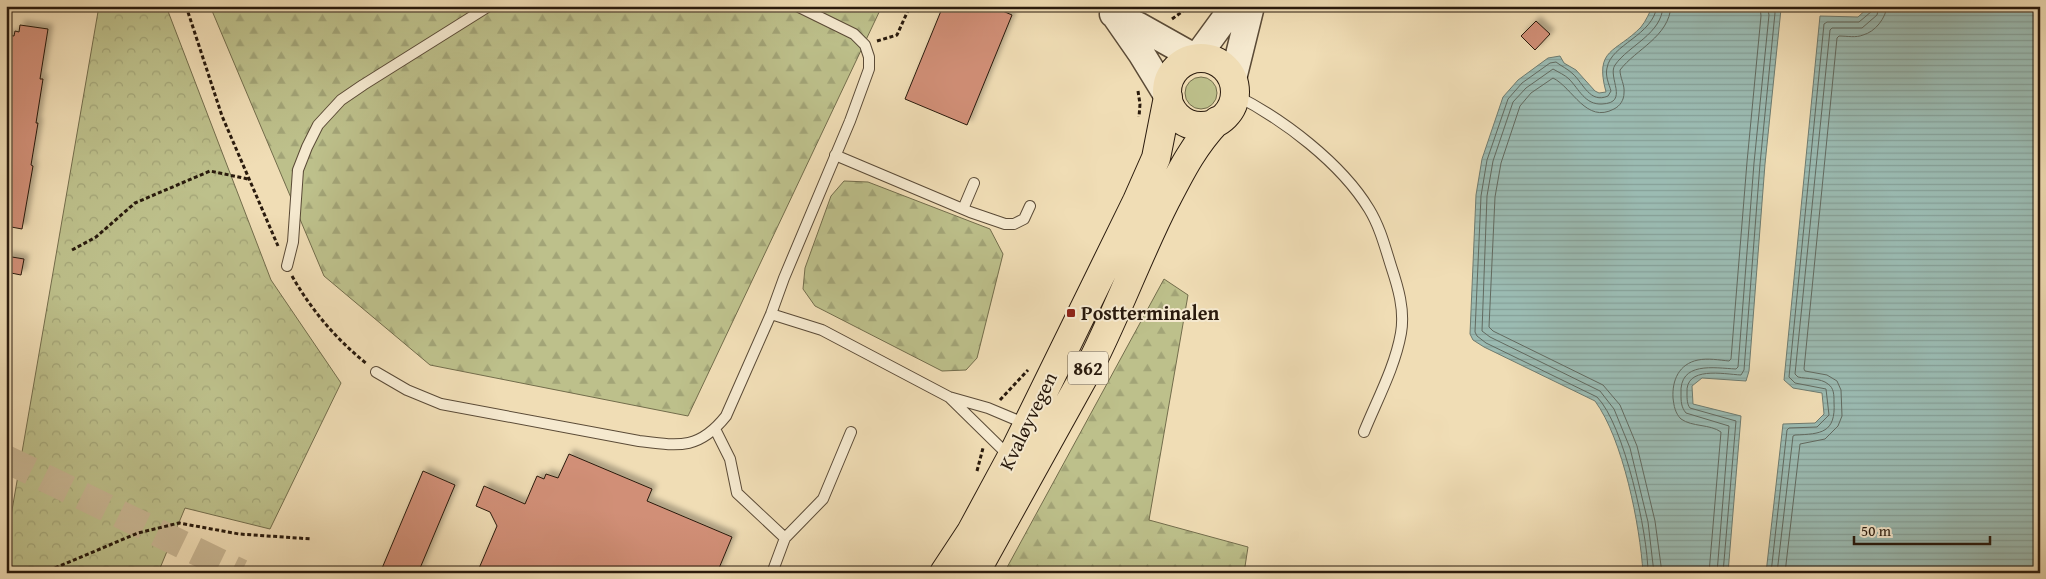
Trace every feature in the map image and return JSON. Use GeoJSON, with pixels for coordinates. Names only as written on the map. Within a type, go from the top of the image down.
{"type":"FeatureCollection","features":[{"type":"Feature","properties":{"kind":"main road"},"geometry":{"type":"LineString","coordinates":[[1196,58],[1214,60],[1222,65],[1234,87]]}},
{"type":"Feature","properties":{"kind":"main road","name":"862"},"geometry":{"type":"LineString","coordinates":[[1168,97],[1168,86],[1174,72],[1186,62],[1196,58]]}},
{"type":"Feature","properties":{"kind":"main road","name":"862"},"geometry":{"type":"LineString","coordinates":[[1217,121],[1230,110],[1234,87]]}},
{"type":"Feature","properties":{"kind":"main road"},"geometry":{"type":"LineString","coordinates":[[1168,97],[1171,106],[1182,120],[1200,125],[1217,121]]}},
{"type":"Feature","properties":{"kind":"main road","name":"Kvaløyvegen"},"geometry":{"type":"LineString","coordinates":[[944,573],[971,532],[1012,456],[1150,172],[1156,158],[1168,97]]}},
{"type":"Feature","properties":{"kind":"main road","name":"Kvaløyvegen"},"geometry":{"type":"LineString","coordinates":[[975,573],[1109,328],[1142,249],[1187,158],[1202,137],[1217,121]]}},
{"type":"Feature","properties":{"kind":"street"},"geometry":{"type":"LineString","coordinates":[[1109,10],[1196,58],[1234,6]]}},
{"type":"Feature","properties":{"kind":"street"},"geometry":{"type":"LineString","coordinates":[[1234,87],[1251,6]]}},
{"type":"Feature","properties":{"kind":"street"},"geometry":{"type":"LineString","coordinates":[[1109,10],[1141,53],[1168,97]]}},
{"type":"Feature","properties":{"kind":"lane"},"geometry":{"type":"LineString","coordinates":[[287,266],[293,242],[298,170],[307,146],[318,125],[330,110],[362,86],[489,6]]}},
{"type":"Feature","properties":{"kind":"lane"},"geometry":{"type":"LineString","coordinates":[[376,372],[406,390],[441,404],[639,441],[665,445],[686,444],[702,439],[715,429],[726,416],[771,314],[869,69],[869,57],[865,45],[854,34],[797,6]]}},
{"type":"Feature","properties":{"kind":"lane"},"geometry":{"type":"LineString","coordinates":[[1234,87],[1274,117],[1347,179],[1370,211],[1380,231],[1402,302],[1401,331],[1395,357],[1364,432]]}},
{"type":"Feature","properties":{"kind":"lane"},"geometry":{"type":"LineString","coordinates":[[835,155],[963,209],[1005,224],[1014,224],[1024,219],[1030,206]]}},
{"type":"Feature","properties":{"kind":"lane"},"geometry":{"type":"LineString","coordinates":[[963,209],[974,183]]}},
{"type":"Feature","properties":{"kind":"lane"},"geometry":{"type":"LineString","coordinates":[[771,314],[822,330],[949,397],[988,408],[1027,424],[1043,450],[1012,456],[1002,449],[949,397]]}},
{"type":"Feature","properties":{"kind":"lane"},"geometry":{"type":"LineString","coordinates":[[715,429],[730,459],[737,493],[785,538]]}},
{"type":"Feature","properties":{"kind":"lane"},"geometry":{"type":"LineString","coordinates":[[772,573],[785,538],[823,500],[851,432]]}},
{"type":"Feature","properties":{"kind":"path"},"geometry":{"type":"LineString","coordinates":[[186,6],[211,84],[248,179],[287,266],[304,297],[319,317],[352,352],[376,372]]}},
{"type":"Feature","properties":{"kind":"path"},"geometry":{"type":"LineString","coordinates":[[865,45],[897,35],[910,6]]}},
{"type":"Feature","properties":{"kind":"path"},"geometry":{"type":"LineString","coordinates":[[1166,23],[1190,6]]}},
{"type":"Feature","properties":{"kind":"path"},"geometry":{"type":"LineString","coordinates":[[1137,89],[1140,104],[1138,125]]}},
{"type":"Feature","properties":{"kind":"path"},"geometry":{"type":"LineString","coordinates":[[72,250],[96,237],[135,203],[210,171],[248,179]]}},
{"type":"Feature","properties":{"kind":"path"},"geometry":{"type":"LineString","coordinates":[[1000,399],[1030,369]]}},
{"type":"Feature","properties":{"kind":"path"},"geometry":{"type":"LineString","coordinates":[[43,573],[138,533],[179,523],[239,534],[312,540]]}},
{"type":"Feature","properties":{"kind":"green space"},"geometry":{"type":"Polygon","coordinates":[[[99,6],[166,6],[271,280],[341,383],[270,529],[185,508],[158,573],[6,573],[6,545],[99,6]]]}},
{"type":"Feature","properties":{"kind":"green space"},"geometry":{"type":"Polygon","coordinates":[[[210,6],[882,6],[688,416],[430,365],[324,276],[210,6]]]}},
{"type":"Feature","properties":{"kind":"green space"},"geometry":{"type":"Polygon","coordinates":[[[1201,77],[1207,78],[1212,82],[1216,87],[1216,99],[1212,104],[1207,108],[1201,109],[1195,108],[1190,104],[1186,99],[1185,93],[1186,87],[1190,82],[1195,78],[1201,77]]]}},
{"type":"Feature","properties":{"kind":"green space"},"geometry":{"type":"Polygon","coordinates":[[[844,181],[868,182],[990,229],[1003,254],[977,358],[966,370],[942,371],[815,306],[803,289],[805,268],[831,196],[844,181]]]}},
{"type":"Feature","properties":{"kind":"green space"},"geometry":{"type":"Polygon","coordinates":[[[1164,279],[1188,295],[1149,520],[1248,547],[1244,573],[1004,573],[1164,279]]]}},
{"type":"Feature","properties":{"kind":"water"},"geometry":{"type":"Polygon","coordinates":[[[1653,6],[1770,6],[1781,9],[1765,164],[1749,371],[1746,381],[1702,378],[1692,386],[1693,404],[1741,416],[1728,573],[1643,573],[1634,508],[1622,459],[1605,417],[1595,401],[1484,347],[1473,340],[1470,334],[1476,195],[1482,159],[1503,97],[1518,80],[1548,58],[1560,56],[1564,63],[1576,70],[1595,91],[1599,93],[1606,92],[1603,78],[1605,59],[1616,47],[1641,27],[1653,6]]]}},
{"type":"Feature","properties":{"kind":"water"},"geometry":{"type":"Polygon","coordinates":[[[1870,6],[2040,6],[2040,573],[1766,573],[1783,424],[1815,423],[1824,414],[1822,393],[1793,388],[1784,380],[1820,16],[1858,17],[1870,6]]]}},
{"type":"Feature","properties":{"kind":"building"},"geometry":{"type":"Polygon","coordinates":[[[943,6],[991,6],[1012,15],[967,125],[905,99],[943,6]]]}},
{"type":"Feature","properties":{"kind":"building"},"geometry":{"type":"Polygon","coordinates":[[[1536,21],[1550,34],[1535,50],[1521,36],[1536,21]]]}},
{"type":"Feature","properties":{"kind":"building"},"geometry":{"type":"Polygon","coordinates":[[[20,25],[48,29],[40,79],[43,79],[31,165],[33,166],[22,229],[6,226],[6,107],[10,85],[6,85],[6,82],[11,55],[6,54],[6,35],[14,36],[15,31],[19,32],[20,25]]]}},
{"type":"Feature","properties":{"kind":"building"},"geometry":{"type":"Polygon","coordinates":[[[6,256],[24,259],[21,275],[6,272],[6,256]]]}},
{"type":"Feature","properties":{"kind":"building"},"geometry":{"type":"Polygon","coordinates":[[[569,454],[652,489],[647,501],[732,537],[717,573],[477,573],[497,526],[490,512],[476,506],[484,486],[525,504],[537,476],[544,479],[546,474],[558,478],[569,454]]]}},
{"type":"Feature","properties":{"kind":"building"},"geometry":{"type":"Polygon","coordinates":[[[423,471],[455,485],[418,573],[380,573],[423,471]]]}},
{"type":"Feature","properties":{"kind":"tunnel"},"geometry":{"type":"LineString","coordinates":[[6,459],[241,573]]}},
{"type":"Feature","properties":{"kind":"place","name":"Postterminalen"},"geometry":{"type":"Point","coordinates":[1071,313]}}]}
